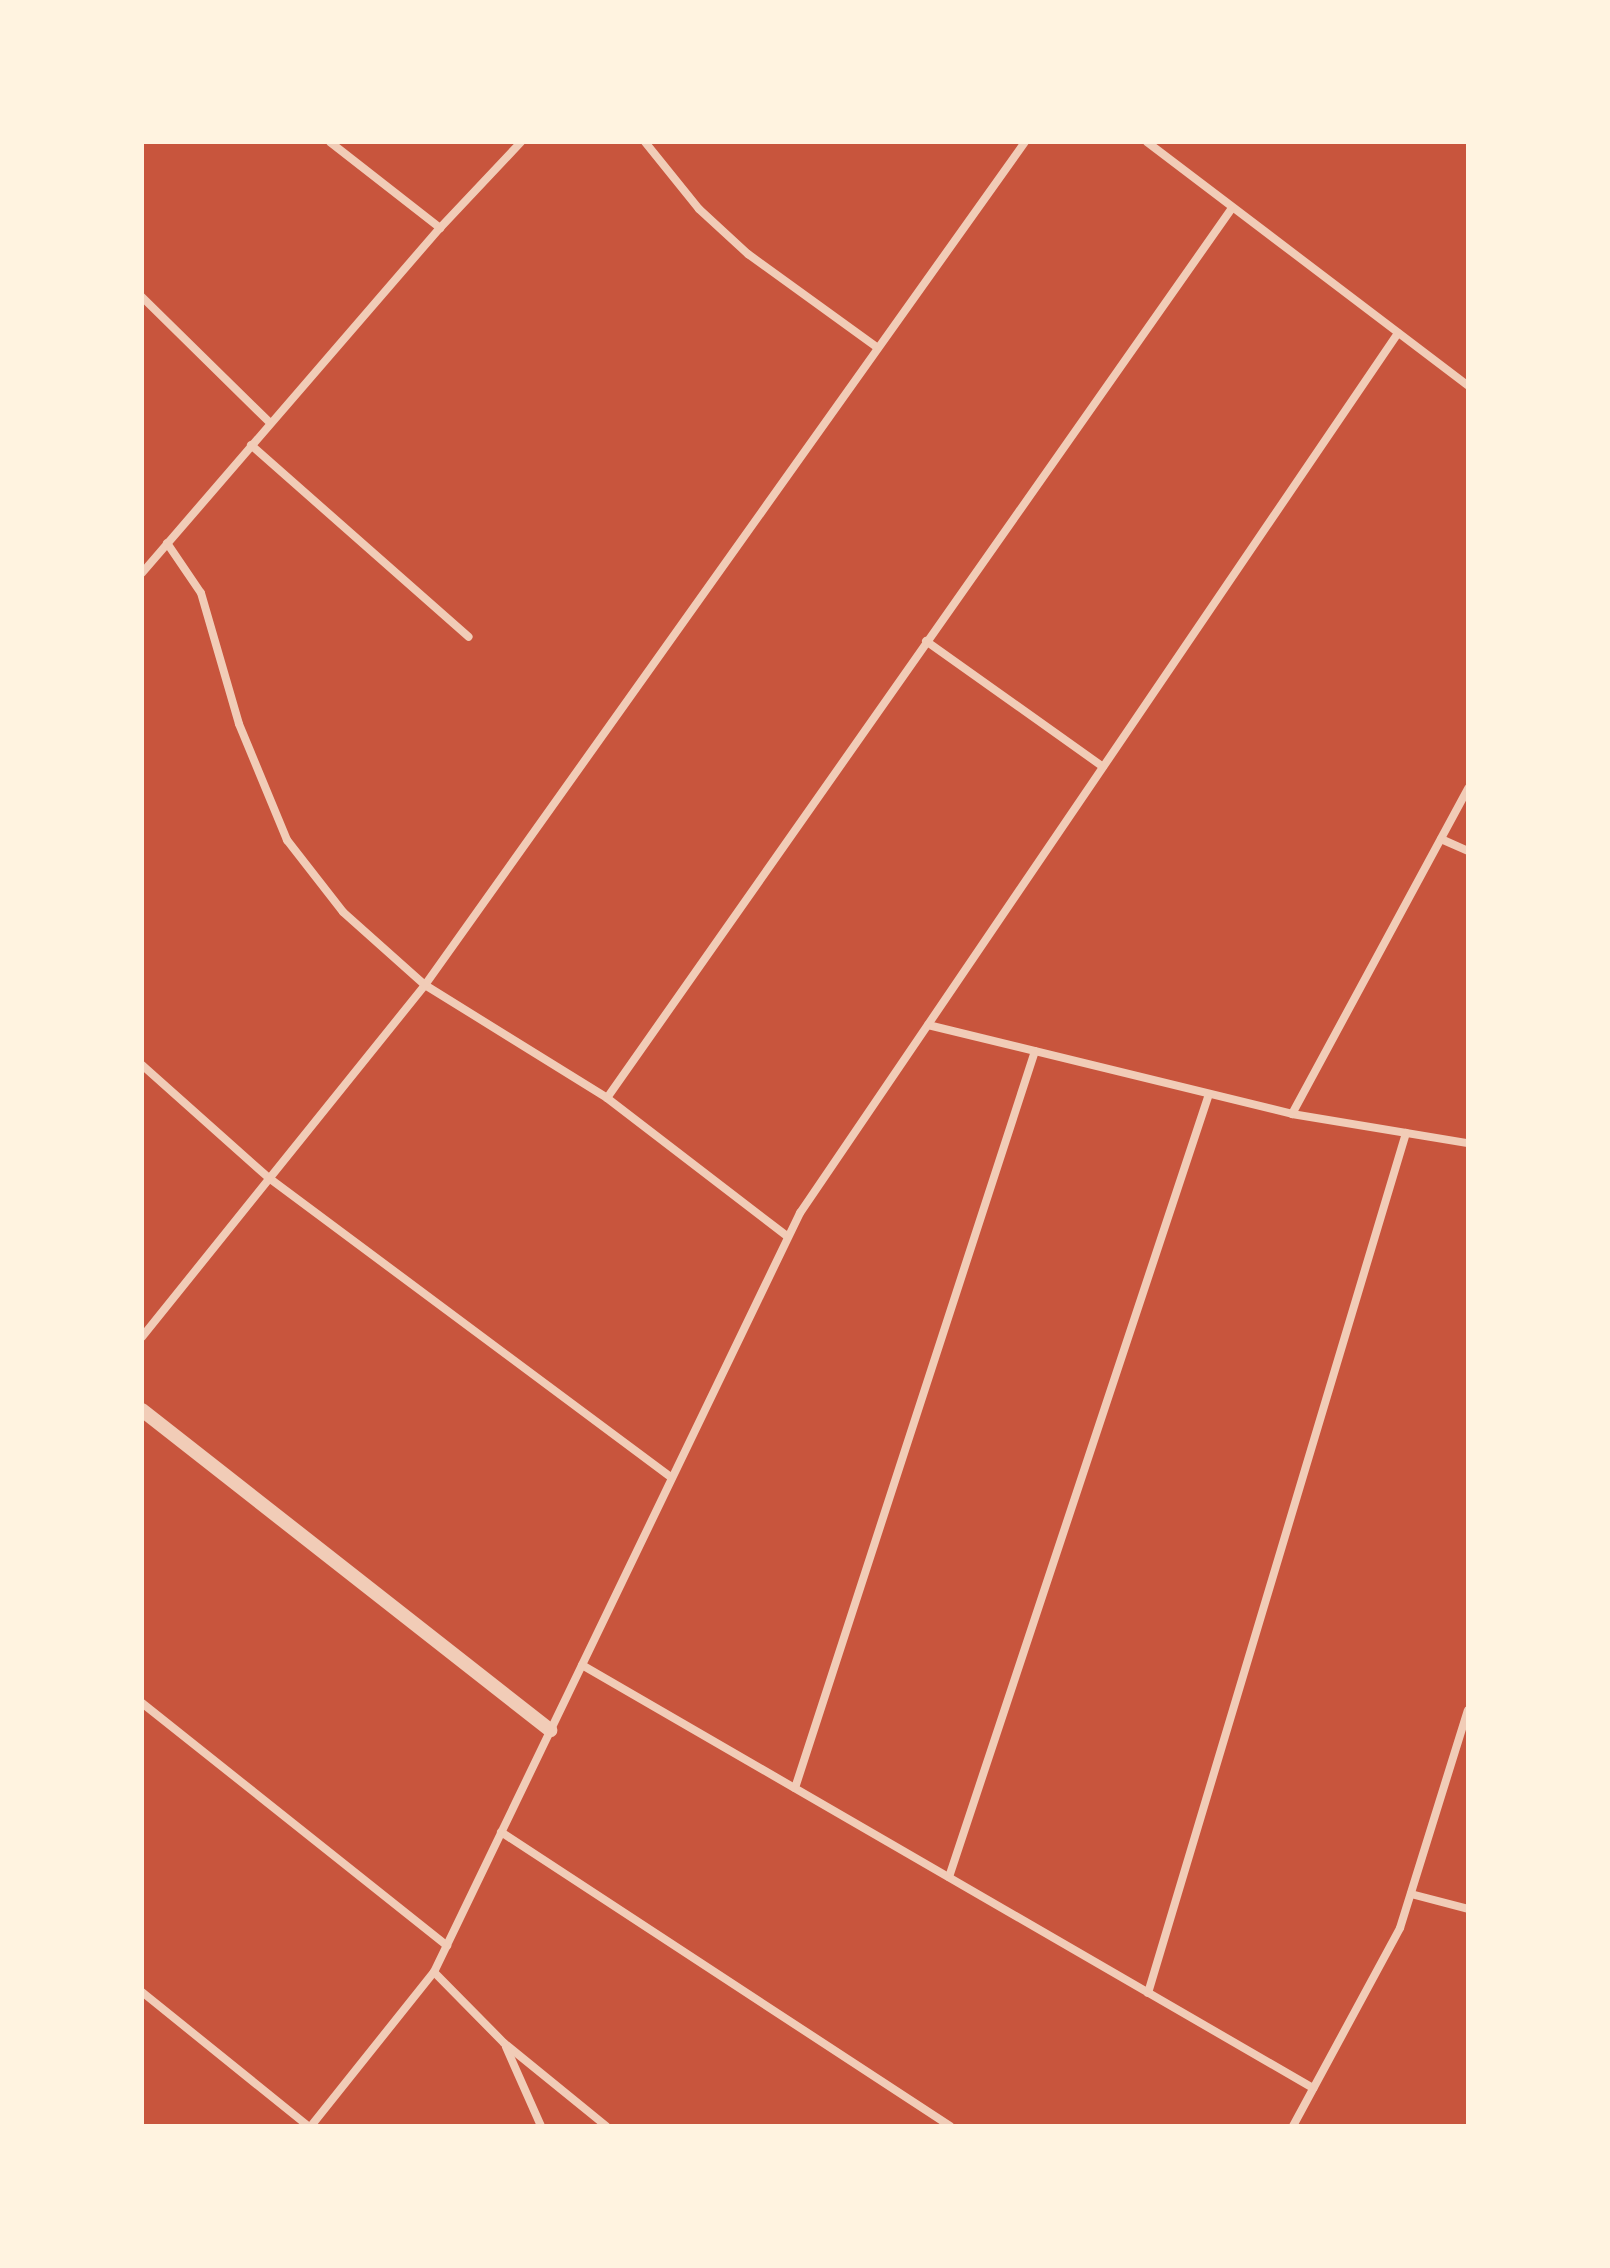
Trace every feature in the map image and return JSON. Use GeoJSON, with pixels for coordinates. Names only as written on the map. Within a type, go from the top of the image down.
{"type":"FeatureCollection","features":[{"type":"Feature","properties":{"kind":"street"},"geometry":{"type":"LineString","coordinates":[[330,142],[440,228]]}},
{"type":"Feature","properties":{"kind":"street"},"geometry":{"type":"LineString","coordinates":[[142,573],[440,228],[521,142]]}},
{"type":"Feature","properties":{"kind":"street"},"geometry":{"type":"LineString","coordinates":[[645,142],[699,209],[748,254],[878,348]]}},
{"type":"Feature","properties":{"kind":"street"},"geometry":{"type":"LineString","coordinates":[[142,1337],[425,985],[1025,142]]}},
{"type":"Feature","properties":{"kind":"street"},"geometry":{"type":"LineString","coordinates":[[1147,142],[1468,386]]}},
{"type":"Feature","properties":{"kind":"street"},"geometry":{"type":"LineString","coordinates":[[607,1098],[1232,208]]}},
{"type":"Feature","properties":{"kind":"street"},"geometry":{"type":"LineString","coordinates":[[142,297],[270,423]]}},
{"type":"Feature","properties":{"kind":"street"},"geometry":{"type":"LineString","coordinates":[[142,1992],[310,2126],[434,1972],[800,1213],[1398,333]]}},
{"type":"Feature","properties":{"kind":"street"},"geometry":{"type":"LineString","coordinates":[[251,445],[469,637]]}},
{"type":"Feature","properties":{"kind":"street"},"geometry":{"type":"LineString","coordinates":[[167,543],[201,593],[239,724],[287,840],[343,912],[425,985],[607,1098],[788,1237]]}},
{"type":"Feature","properties":{"kind":"street"},"geometry":{"type":"LineString","coordinates":[[926,641],[1103,767]]}},
{"type":"Feature","properties":{"kind":"street"},"geometry":{"type":"LineString","coordinates":[[1292,1114],[1468,789]]}},
{"type":"Feature","properties":{"kind":"street"},"geometry":{"type":"LineString","coordinates":[[1441,839],[1468,851]]}},
{"type":"Feature","properties":{"kind":"street"},"geometry":{"type":"LineString","coordinates":[[928,1025],[1292,1114],[1468,1143]]}},
{"type":"Feature","properties":{"kind":"street"},"geometry":{"type":"LineString","coordinates":[[795,1788],[1035,1051]]}},
{"type":"Feature","properties":{"kind":"street"},"geometry":{"type":"LineString","coordinates":[[142,1065],[269,1178],[672,1478]]}},
{"type":"Feature","properties":{"kind":"street"},"geometry":{"type":"LineString","coordinates":[[949,1877],[1209,1094]]}},
{"type":"Feature","properties":{"kind":"street"},"geometry":{"type":"LineString","coordinates":[[1148,1993],[1406,1133]]}},
{"type":"Feature","properties":{"kind":"street"},"geometry":{"type":"LineString","coordinates":[[142,1410],[550,1730]]}},
{"type":"Feature","properties":{"kind":"street"},"geometry":{"type":"LineString","coordinates":[[582,1665],[1313,2088]]}},
{"type":"Feature","properties":{"kind":"street"},"geometry":{"type":"LineString","coordinates":[[142,1703],[447,1946]]}},
{"type":"Feature","properties":{"kind":"street"},"geometry":{"type":"LineString","coordinates":[[1293,2126],[1400,1928],[1468,1710]]}},
{"type":"Feature","properties":{"kind":"street"},"geometry":{"type":"LineString","coordinates":[[501,1832],[950,2126]]}},
{"type":"Feature","properties":{"kind":"street"},"geometry":{"type":"LineString","coordinates":[[1411,1894],[1468,1909]]}},
{"type":"Feature","properties":{"kind":"street"},"geometry":{"type":"LineString","coordinates":[[434,1972],[504,2043],[606,2126]]}},
{"type":"Feature","properties":{"kind":"street"},"geometry":{"type":"LineString","coordinates":[[504,2043],[541,2126]]}}]}
